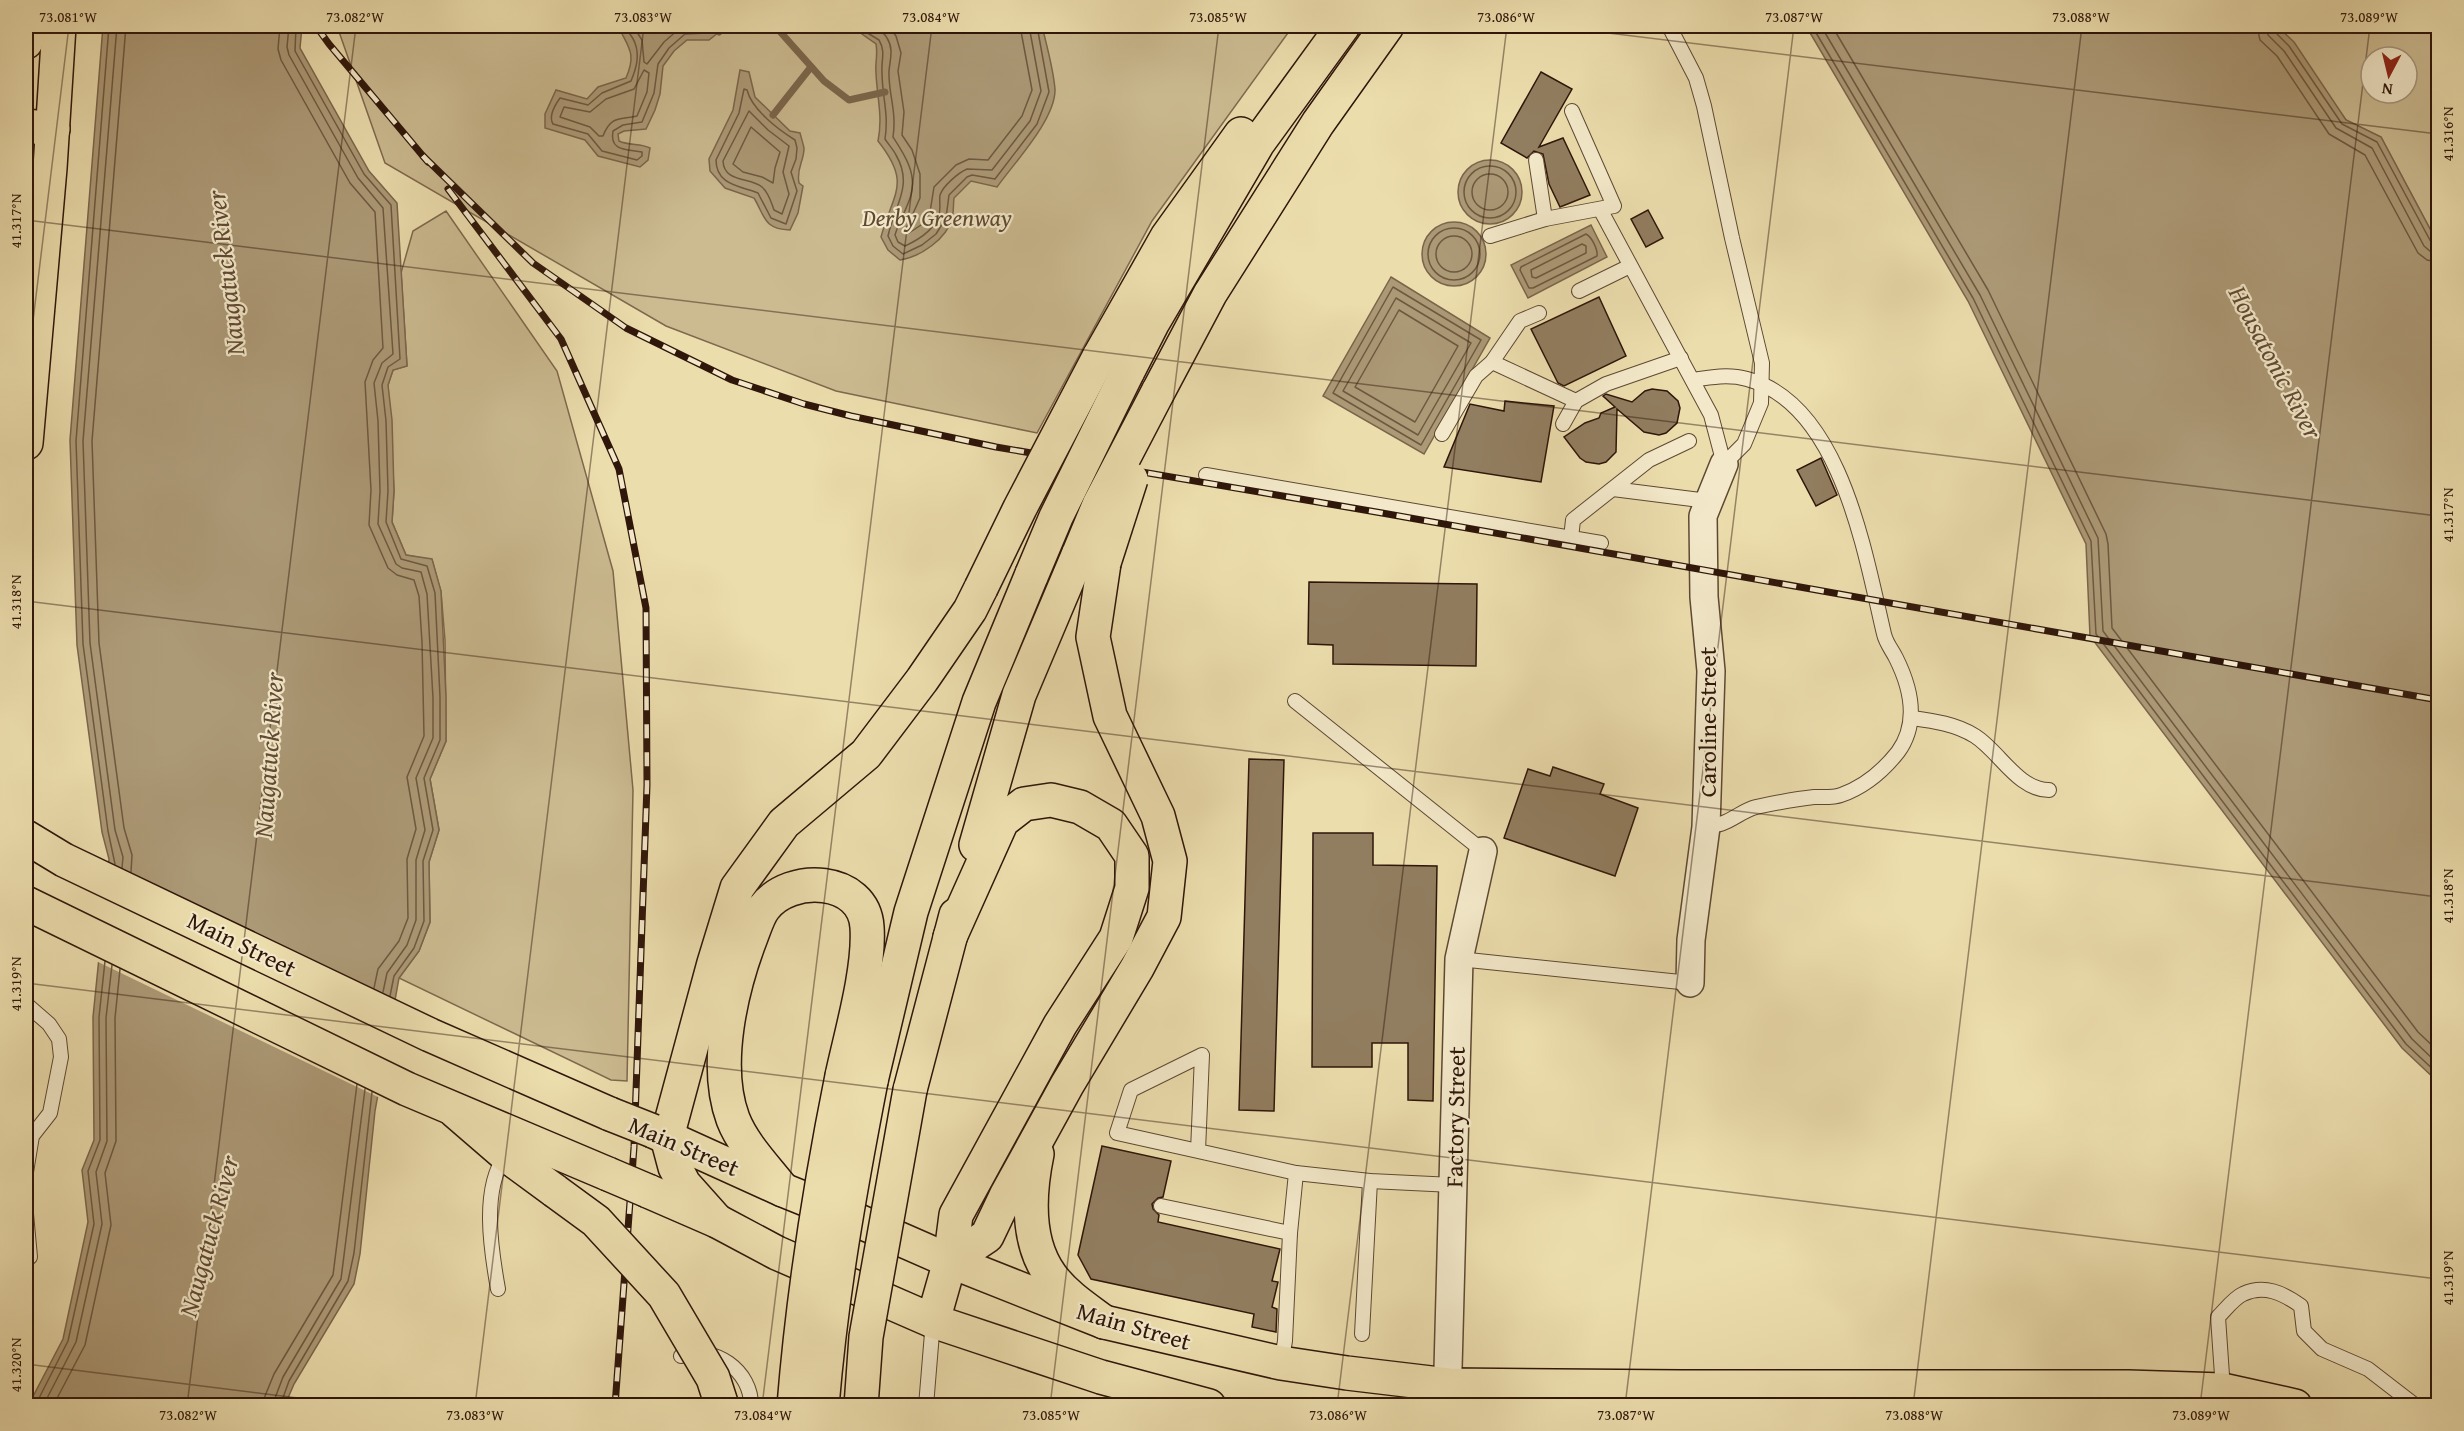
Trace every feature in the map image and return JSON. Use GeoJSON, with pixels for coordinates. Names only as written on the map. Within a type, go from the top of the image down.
{"type":"FeatureCollection","features":[{"type":"Feature","properties":{"kind":"main road"},"geometry":{"type":"LineString","coordinates":[[26,26],[26,42]]}},
{"type":"Feature","properties":{"kind":"main road"},"geometry":{"type":"LineString","coordinates":[[26,443],[39,128],[59,26]]}},
{"type":"Feature","properties":{"kind":"main road"},"geometry":{"type":"LineString","coordinates":[[717,1221],[684,1184],[660,1134],[737,888],[784,823],[866,754],[922,680],[970,610],[1098,357],[1167,237],[1256,113],[1334,26]]}},
{"type":"Feature","properties":{"kind":"main road"},"geometry":{"type":"LineString","coordinates":[[794,1406],[807,1274],[826,1154],[856,1079],[979,702],[1056,517],[1152,324],[1258,142],[1343,26]]}},
{"type":"Feature","properties":{"kind":"main road"},"geometry":{"type":"LineString","coordinates":[[861,1406],[866,1337],[910,1090],[950,937],[1019,694],[1091,558],[1158,392],[1223,274],[1318,123],[1387,26]]}},
{"type":"Feature","properties":{"kind":"main road"},"geometry":{"type":"LineString","coordinates":[[950,1261],[987,1236],[1006,1196],[1067,1085],[1137,968],[1164,917],[1170,861],[1158,816],[1110,716],[1093,637],[1091,558]]}},
{"type":"Feature","properties":{"kind":"main road"},"geometry":{"type":"LineString","coordinates":[[933,1321],[950,1261],[956,1215],[1060,1025],[1116,938],[1132,888],[1132,856],[1111,825],[1080,807],[1051,800],[1024,804],[1002,820],[950,937]]}},
{"type":"Feature","properties":{"kind":"main road","name":"Main Street"},"geometry":{"type":"LineString","coordinates":[[26,837],[64,860],[414,1027],[783,1190],[950,1261],[1104,1322],[1281,1363],[1347,1373],[1447,1395],[1945,1396],[2128,1387],[2223,1390],[2295,1406]]}},
{"type":"Feature","properties":{"kind":"main road"},"geometry":{"type":"LineString","coordinates":[[783,1190],[747,1144],[734,1120],[726,1092],[724,1063],[734,990],[764,907],[790,888],[806,884],[825,885],[840,890],[854,900],[862,910],[867,926],[861,986],[850,1187],[827,1343],[822,1406]]}},
{"type":"Feature","properties":{"kind":"main road"},"geometry":{"type":"LineString","coordinates":[[26,903],[407,1089],[717,1221],[777,1253],[933,1321],[1101,1377],[1209,1406]]}},
{"type":"Feature","properties":{"kind":"main road"},"geometry":{"type":"LineString","coordinates":[[455,1111],[506,1155],[597,1221],[664,1295],[713,1378],[722,1406]]}},
{"type":"Feature","properties":{"kind":"main road"},"geometry":{"type":"LineString","coordinates":[[1047,1124],[1037,1155],[1032,1195],[1034,1234],[1039,1254],[1050,1276],[1069,1296],[1104,1322]]}},
{"type":"Feature","properties":{"kind":"street","name":"Caroline Street"},"geometry":{"type":"LineString","coordinates":[[1690,983],[1691,940],[1706,826],[1711,671],[1704,597],[1703,516],[1724,464]]}},
{"type":"Feature","properties":{"kind":"street","name":"Factory Street"},"geometry":{"type":"LineString","coordinates":[[1447,1395],[1459,959],[1483,851]]}},
{"type":"Feature","properties":{"kind":"lane"},"geometry":{"type":"LineString","coordinates":[[1669,26],[1696,78],[1704,106],[1762,363],[1761,403],[1744,444],[1724,464]]}},
{"type":"Feature","properties":{"kind":"lane"},"geometry":{"type":"LineString","coordinates":[[1490,236],[1545,219],[1614,206],[1572,111]]}},
{"type":"Feature","properties":{"kind":"lane"},"geometry":{"type":"LineString","coordinates":[[1536,160],[1545,219]]}},
{"type":"Feature","properties":{"kind":"lane"},"geometry":{"type":"LineString","coordinates":[[1600,209],[1711,415],[1724,464]]}},
{"type":"Feature","properties":{"kind":"lane"},"geometry":{"type":"LineString","coordinates":[[1579,291],[1630,266]]}},
{"type":"Feature","properties":{"kind":"lane"},"geometry":{"type":"LineString","coordinates":[[1442,434],[1476,376],[1492,362],[1520,321],[1539,313]]}},
{"type":"Feature","properties":{"kind":"lane"},"geometry":{"type":"LineString","coordinates":[[1563,424],[1576,401],[1606,384],[1681,358]]}},
{"type":"Feature","properties":{"kind":"lane"},"geometry":{"type":"LineString","coordinates":[[1492,362],[1576,401]]}},
{"type":"Feature","properties":{"kind":"lane"},"geometry":{"type":"LineString","coordinates":[[1693,380],[1728,376],[1762,384],[1792,403],[1816,434],[1849,496],[1868,559],[1885,638],[1897,659],[1910,693],[1912,718],[1908,734],[1899,750],[1878,774],[1839,796],[1752,808],[1722,824],[1706,826]]}},
{"type":"Feature","properties":{"kind":"lane"},"geometry":{"type":"LineString","coordinates":[[1570,538],[1573,520],[1649,460],[1689,441]]}},
{"type":"Feature","properties":{"kind":"lane"},"geometry":{"type":"LineString","coordinates":[[1206,475],[1601,543]]}},
{"type":"Feature","properties":{"kind":"lane"},"geometry":{"type":"LineString","coordinates":[[1612,489],[1708,501]]}},
{"type":"Feature","properties":{"kind":"lane"},"geometry":{"type":"LineString","coordinates":[[1295,701],[1483,851]]}},
{"type":"Feature","properties":{"kind":"lane"},"geometry":{"type":"LineString","coordinates":[[1912,718],[1937,721],[1964,729],[1985,744],[2030,785],[2041,790],[2049,790]]}},
{"type":"Feature","properties":{"kind":"lane"},"geometry":{"type":"LineString","coordinates":[[1459,959],[1690,983]]}},
{"type":"Feature","properties":{"kind":"lane"},"geometry":{"type":"LineString","coordinates":[[26,1004],[49,1024],[59,1039],[61,1057],[50,1113],[29,1134],[26,1172]]}},
{"type":"Feature","properties":{"kind":"lane"},"geometry":{"type":"LineString","coordinates":[[1198,1151],[1202,1054],[1131,1090],[1117,1134],[1296,1173],[1370,1181],[1453,1185]]}},
{"type":"Feature","properties":{"kind":"lane"},"geometry":{"type":"LineString","coordinates":[[498,1289],[493,1261],[491,1189],[497,1166],[506,1155]]}},
{"type":"Feature","properties":{"kind":"lane"},"geometry":{"type":"LineString","coordinates":[[1281,1363],[1285,1341],[1290,1233],[1296,1173]]}},
{"type":"Feature","properties":{"kind":"lane"},"geometry":{"type":"LineString","coordinates":[[1362,1334],[1370,1181]]}},
{"type":"Feature","properties":{"kind":"lane"},"geometry":{"type":"LineString","coordinates":[[1161,1206],[1290,1233]]}},
{"type":"Feature","properties":{"kind":"lane"},"geometry":{"type":"LineString","coordinates":[[26,1214],[30,1257],[26,1258]]}},
{"type":"Feature","properties":{"kind":"lane"},"geometry":{"type":"LineString","coordinates":[[2223,1390],[2218,1317],[2241,1294],[2260,1289],[2285,1294],[2301,1306],[2304,1331],[2322,1349],[2368,1369],[2416,1406]]}},
{"type":"Feature","properties":{"kind":"lane"},"geometry":{"type":"LineString","coordinates":[[926,1406],[933,1321]]}},
{"type":"Feature","properties":{"kind":"lane"},"geometry":{"type":"LineString","coordinates":[[681,1356],[689,1353],[719,1356],[737,1370],[749,1385],[750,1406]]}},
{"type":"Feature","properties":{"kind":"green space","name":"Derby Greenway"},"geometry":{"type":"Polygon","coordinates":[[[337,26],[1293,26],[1152,221],[1037,433],[836,391],[666,326],[385,163],[337,26]]]}},
{"type":"Feature","properties":{"kind":"green space"},"geometry":{"type":"Polygon","coordinates":[[[2277,26],[2438,26],[2438,244],[2381,137],[2346,120],[2277,26]]]}},
{"type":"Feature","properties":{"kind":"green space"},"geometry":{"type":"Polygon","coordinates":[[[446,211],[557,371],[613,571],[633,790],[627,1081],[611,1080],[399,978],[419,951],[430,922],[429,862],[439,830],[430,779],[446,741],[445,640],[441,592],[432,560],[406,555],[392,522],[394,491],[388,385],[393,370],[407,366],[401,273],[413,231],[446,211]]]}},
{"type":"Feature","properties":{"kind":"water","name":"Naugatuck River"},"geometry":{"type":"Polygon","coordinates":[[[103,26],[302,26],[300,48],[369,171],[397,203],[407,366],[393,370],[388,385],[392,420],[394,491],[392,522],[406,555],[432,559],[441,591],[446,741],[430,779],[439,830],[429,862],[430,922],[419,951],[399,978],[375,1111],[360,1254],[354,1284],[294,1384],[285,1405],[28,1406],[63,1339],[88,1222],[82,1170],[94,1140],[93,1017],[109,859],[102,832],[77,645],[70,440],[103,26]]]}},
{"type":"Feature","properties":{"kind":"water"},"geometry":{"type":"Polygon","coordinates":[[[618,26],[720,26],[719,32],[709,40],[687,40],[674,51],[663,66],[660,94],[646,129],[624,131],[618,134],[619,141],[650,148],[648,160],[640,167],[598,156],[585,140],[545,128],[545,114],[556,90],[587,99],[598,87],[626,78],[631,56],[618,26]]]}},
{"type":"Feature","properties":{"kind":"water"},"geometry":{"type":"Polygon","coordinates":[[[842,26],[1042,26],[1055,89],[1049,114],[1042,127],[997,187],[971,181],[954,198],[953,216],[945,233],[932,246],[908,258],[900,260],[888,250],[881,237],[897,188],[897,178],[888,156],[878,141],[880,115],[876,44],[859,32],[843,29],[842,26]]]}},
{"type":"Feature","properties":{"kind":"water","name":"Housatonic River"},"geometry":{"type":"Polygon","coordinates":[[[1806,26],[2277,26],[2294,42],[2346,120],[2381,137],[2438,244],[2438,1082],[2402,1048],[2090,636],[2086,544],[1968,301],[1806,26]]]}},
{"type":"Feature","properties":{"kind":"water"},"geometry":{"type":"Polygon","coordinates":[[[740,70],[749,72],[755,97],[790,131],[800,133],[804,148],[798,178],[799,183],[803,186],[798,213],[790,230],[770,224],[754,198],[725,188],[710,171],[709,159],[733,110],[740,70]]]}},
{"type":"Feature","properties":{"kind":"water"},"geometry":{"type":"Polygon","coordinates":[[[1490,160],[1508,166],[1516,174],[1522,192],[1516,210],[1508,218],[1490,224],[1472,218],[1464,210],[1458,192],[1464,174],[1472,166],[1490,160]]]}},
{"type":"Feature","properties":{"kind":"water"},"geometry":{"type":"Polygon","coordinates":[[[1454,222],[1472,228],[1480,236],[1486,254],[1480,272],[1472,280],[1454,286],[1436,280],[1428,272],[1422,254],[1428,236],[1436,228],[1454,222]]]}},
{"type":"Feature","properties":{"kind":"water"},"geometry":{"type":"Polygon","coordinates":[[[1591,225],[1607,257],[1528,298],[1511,265],[1591,225]]]}},
{"type":"Feature","properties":{"kind":"water"},"geometry":{"type":"Polygon","coordinates":[[[1391,277],[1490,338],[1424,454],[1323,396],[1391,277]]]}},
{"type":"Feature","properties":{"kind":"pier"},"geometry":{"type":"Polygon","coordinates":[[[106,861],[398,1001],[380,1098],[96,961],[106,861]]]}},
{"type":"Feature","properties":{"kind":"building"},"geometry":{"type":"Polygon","coordinates":[[[1541,72],[1572,89],[1539,147],[1563,138],[1590,195],[1560,207],[1549,184],[1543,154],[1534,151],[1527,158],[1501,143],[1541,72]]]}},
{"type":"Feature","properties":{"kind":"building"},"geometry":{"type":"Polygon","coordinates":[[[1648,210],[1663,238],[1646,247],[1631,219],[1648,210]]]}},
{"type":"Feature","properties":{"kind":"building"},"geometry":{"type":"Polygon","coordinates":[[[1599,297],[1626,356],[1564,386],[1558,383],[1531,329],[1599,297]]]}},
{"type":"Feature","properties":{"kind":"building"},"geometry":{"type":"Polygon","coordinates":[[[1652,389],[1667,391],[1678,401],[1680,408],[1677,423],[1666,433],[1659,435],[1644,432],[1617,409],[1616,452],[1606,462],[1599,464],[1586,462],[1580,458],[1564,437],[1585,423],[1599,418],[1601,413],[1615,407],[1603,396],[1606,394],[1632,402],[1645,391],[1652,389]]]}},
{"type":"Feature","properties":{"kind":"building"},"geometry":{"type":"Polygon","coordinates":[[[1505,401],[1554,406],[1541,482],[1444,467],[1470,404],[1504,411],[1505,401]]]}},
{"type":"Feature","properties":{"kind":"building"},"geometry":{"type":"Polygon","coordinates":[[[1821,458],[1837,495],[1816,506],[1797,470],[1821,458]]]}},
{"type":"Feature","properties":{"kind":"building"},"geometry":{"type":"Polygon","coordinates":[[[1309,582],[1477,584],[1476,666],[1333,664],[1333,645],[1308,644],[1309,582]]]}},
{"type":"Feature","properties":{"kind":"building"},"geometry":{"type":"Polygon","coordinates":[[[1249,759],[1284,760],[1274,1111],[1239,1110],[1249,759]]]}},
{"type":"Feature","properties":{"kind":"building"},"geometry":{"type":"Polygon","coordinates":[[[1553,767],[1604,784],[1600,794],[1638,808],[1615,876],[1504,838],[1528,769],[1550,776],[1553,767]]]}},
{"type":"Feature","properties":{"kind":"building"},"geometry":{"type":"Polygon","coordinates":[[[1313,833],[1373,833],[1373,865],[1437,866],[1433,1101],[1408,1100],[1408,1043],[1372,1043],[1372,1067],[1312,1067],[1313,833]]]}},
{"type":"Feature","properties":{"kind":"building"},"geometry":{"type":"Polygon","coordinates":[[[1102,1146],[1171,1161],[1163,1197],[1158,1198],[1152,1204],[1153,1209],[1159,1215],[1158,1222],[1280,1249],[1272,1281],[1278,1282],[1272,1307],[1277,1309],[1276,1332],[1252,1327],[1254,1314],[1091,1279],[1078,1255],[1102,1146]]]}},
{"type":"Feature","properties":{"kind":"waterway"},"geometry":{"type":"LineString","coordinates":[[719,32],[723,26]]}},
{"type":"Feature","properties":{"kind":"waterway"},"geometry":{"type":"LineString","coordinates":[[775,26],[824,81],[849,100],[885,92]]}},
{"type":"Feature","properties":{"kind":"waterway"},"geometry":{"type":"LineString","coordinates":[[773,115],[811,67]]}},
{"type":"Feature","properties":{"kind":"railway"},"geometry":{"type":"LineString","coordinates":[[316,26],[428,162]]}},
{"type":"Feature","properties":{"kind":"railway"},"geometry":{"type":"LineString","coordinates":[[423,156],[533,263],[626,328],[732,380],[804,404],[996,447],[2438,700]]}},
{"type":"Feature","properties":{"kind":"railway"},"geometry":{"type":"LineString","coordinates":[[448,189],[561,339],[619,469],[646,608],[647,785],[634,1147],[615,1406]]}}]}
